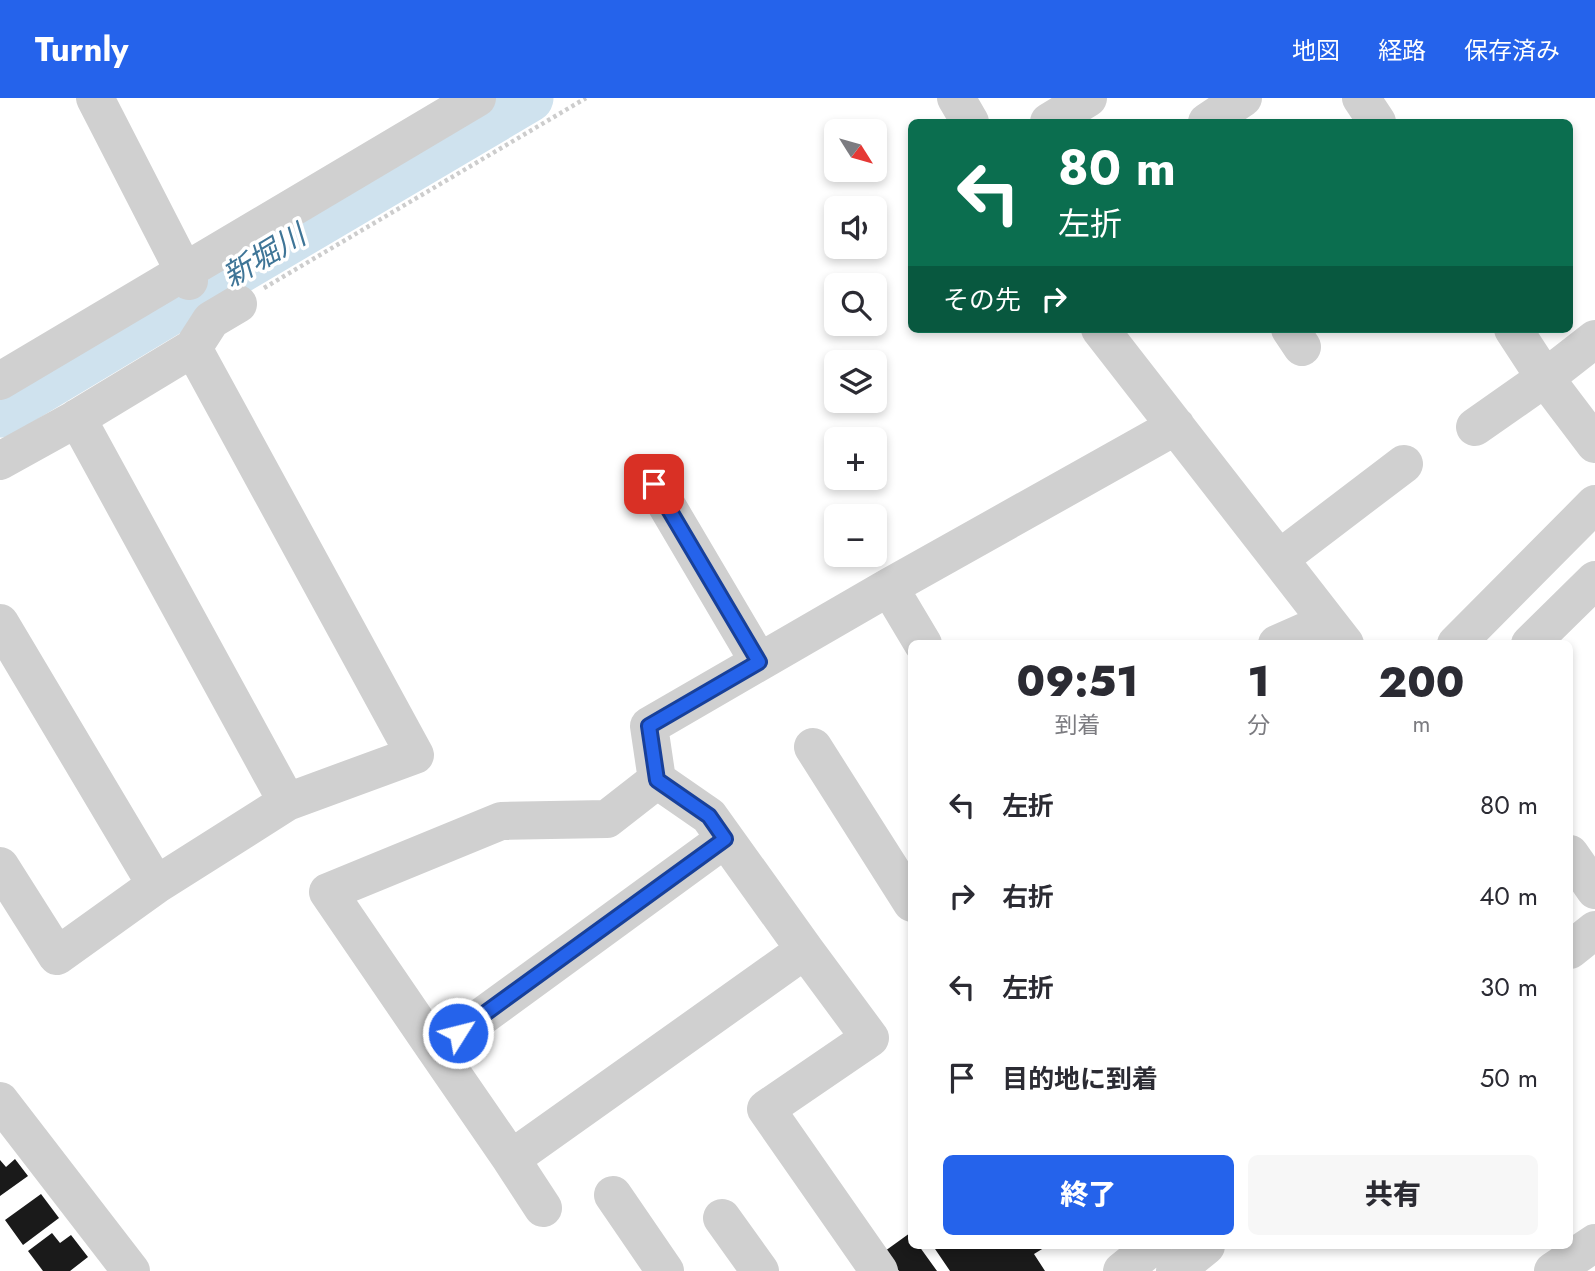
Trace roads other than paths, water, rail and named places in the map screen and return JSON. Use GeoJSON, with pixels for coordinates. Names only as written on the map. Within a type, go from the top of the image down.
{"type":"FeatureCollection","features":[{"type":"Feature","properties":{"kind":"street"},"geometry":{"type":"LineString","coordinates":[[0,866],[57,956],[156,885],[286,802],[415,755],[204,306],[95,98]]}},
{"type":"Feature","properties":{"kind":"street"},"geometry":{"type":"LineString","coordinates":[[0,461],[77,418],[437,108],[477,98]]}},
{"type":"Feature","properties":{"kind":"street"},"geometry":{"type":"LineString","coordinates":[[1054,119],[1088,98]]}},
{"type":"Feature","properties":{"kind":"street"},"geometry":{"type":"LineString","coordinates":[[1212,119],[1244,98]]}},
{"type":"Feature","properties":{"kind":"street"},"geometry":{"type":"LineString","coordinates":[[1361,98],[1375,119]]}},
{"type":"Feature","properties":{"kind":"street"},"geometry":{"type":"LineString","coordinates":[[0,381],[204,306]]}},
{"type":"Feature","properties":{"kind":"street"},"geometry":{"type":"LineString","coordinates":[[1109,333],[1176,426],[1336,633],[1298,640]]}},
{"type":"Feature","properties":{"kind":"street"},"geometry":{"type":"LineString","coordinates":[[1516,333],[1545,378],[1595,444]]}},
{"type":"Feature","properties":{"kind":"street"},"geometry":{"type":"LineString","coordinates":[[1475,427],[1595,340]]}},
{"type":"Feature","properties":{"kind":"street"},"geometry":{"type":"LineString","coordinates":[[77,418],[286,802]]}},
{"type":"Feature","properties":{"kind":"street"},"geometry":{"type":"LineString","coordinates":[[879,1271],[766,1109],[870,1038],[709,816],[657,780],[649,726],[1176,426]]}},
{"type":"Feature","properties":{"kind":"street"},"geometry":{"type":"LineString","coordinates":[[1279,559],[1404,464]]}},
{"type":"Feature","properties":{"kind":"street"},"geometry":{"type":"LineString","coordinates":[[654,484],[759,662]]}},
{"type":"Feature","properties":{"kind":"street"},"geometry":{"type":"LineString","coordinates":[[1460,640],[1595,505]]}},
{"type":"Feature","properties":{"kind":"street"},"geometry":{"type":"LineString","coordinates":[[1534,640],[1595,579]]}},
{"type":"Feature","properties":{"kind":"street"},"geometry":{"type":"LineString","coordinates":[[889,587],[921,640]]}},
{"type":"Feature","properties":{"kind":"street"},"geometry":{"type":"LineString","coordinates":[[0,623],[156,885]]}},
{"type":"Feature","properties":{"kind":"street"},"geometry":{"type":"LineString","coordinates":[[813,747],[908,896]]}},
{"type":"Feature","properties":{"kind":"street"},"geometry":{"type":"LineString","coordinates":[[543,1208],[328,892],[502,821],[607,819],[657,780]]}},
{"type":"Feature","properties":{"kind":"street"},"geometry":{"type":"LineString","coordinates":[[436,1050],[725,839]]}},
{"type":"Feature","properties":{"kind":"street"},"geometry":{"type":"LineString","coordinates":[[1573,860],[1588,893]]}},
{"type":"Feature","properties":{"kind":"street"},"geometry":{"type":"LineString","coordinates":[[1573,948],[1595,930]]}},
{"type":"Feature","properties":{"kind":"street"},"geometry":{"type":"LineString","coordinates":[[511,1159],[805,950]]}},
{"type":"Feature","properties":{"kind":"street"},"geometry":{"type":"LineString","coordinates":[[0,1101],[131,1271]]}},
{"type":"Feature","properties":{"kind":"street"},"geometry":{"type":"LineString","coordinates":[[613,1195],[665,1271]]}},
{"type":"Feature","properties":{"kind":"street"},"geometry":{"type":"LineString","coordinates":[[722,1217],[760,1271]]}},
{"type":"Feature","properties":{"kind":"street"},"geometry":{"type":"LineString","coordinates":[[1553,1271],[1595,1243]]}},
{"type":"Feature","properties":{"kind":"street"},"geometry":{"type":"LineString","coordinates":[[1175,1271],[1202,1249]]}},
{"type":"Feature","properties":{"kind":"waterway","name":"新堀川"},"geometry":{"type":"LineString","coordinates":[[0,413],[529,98]]}}]}
